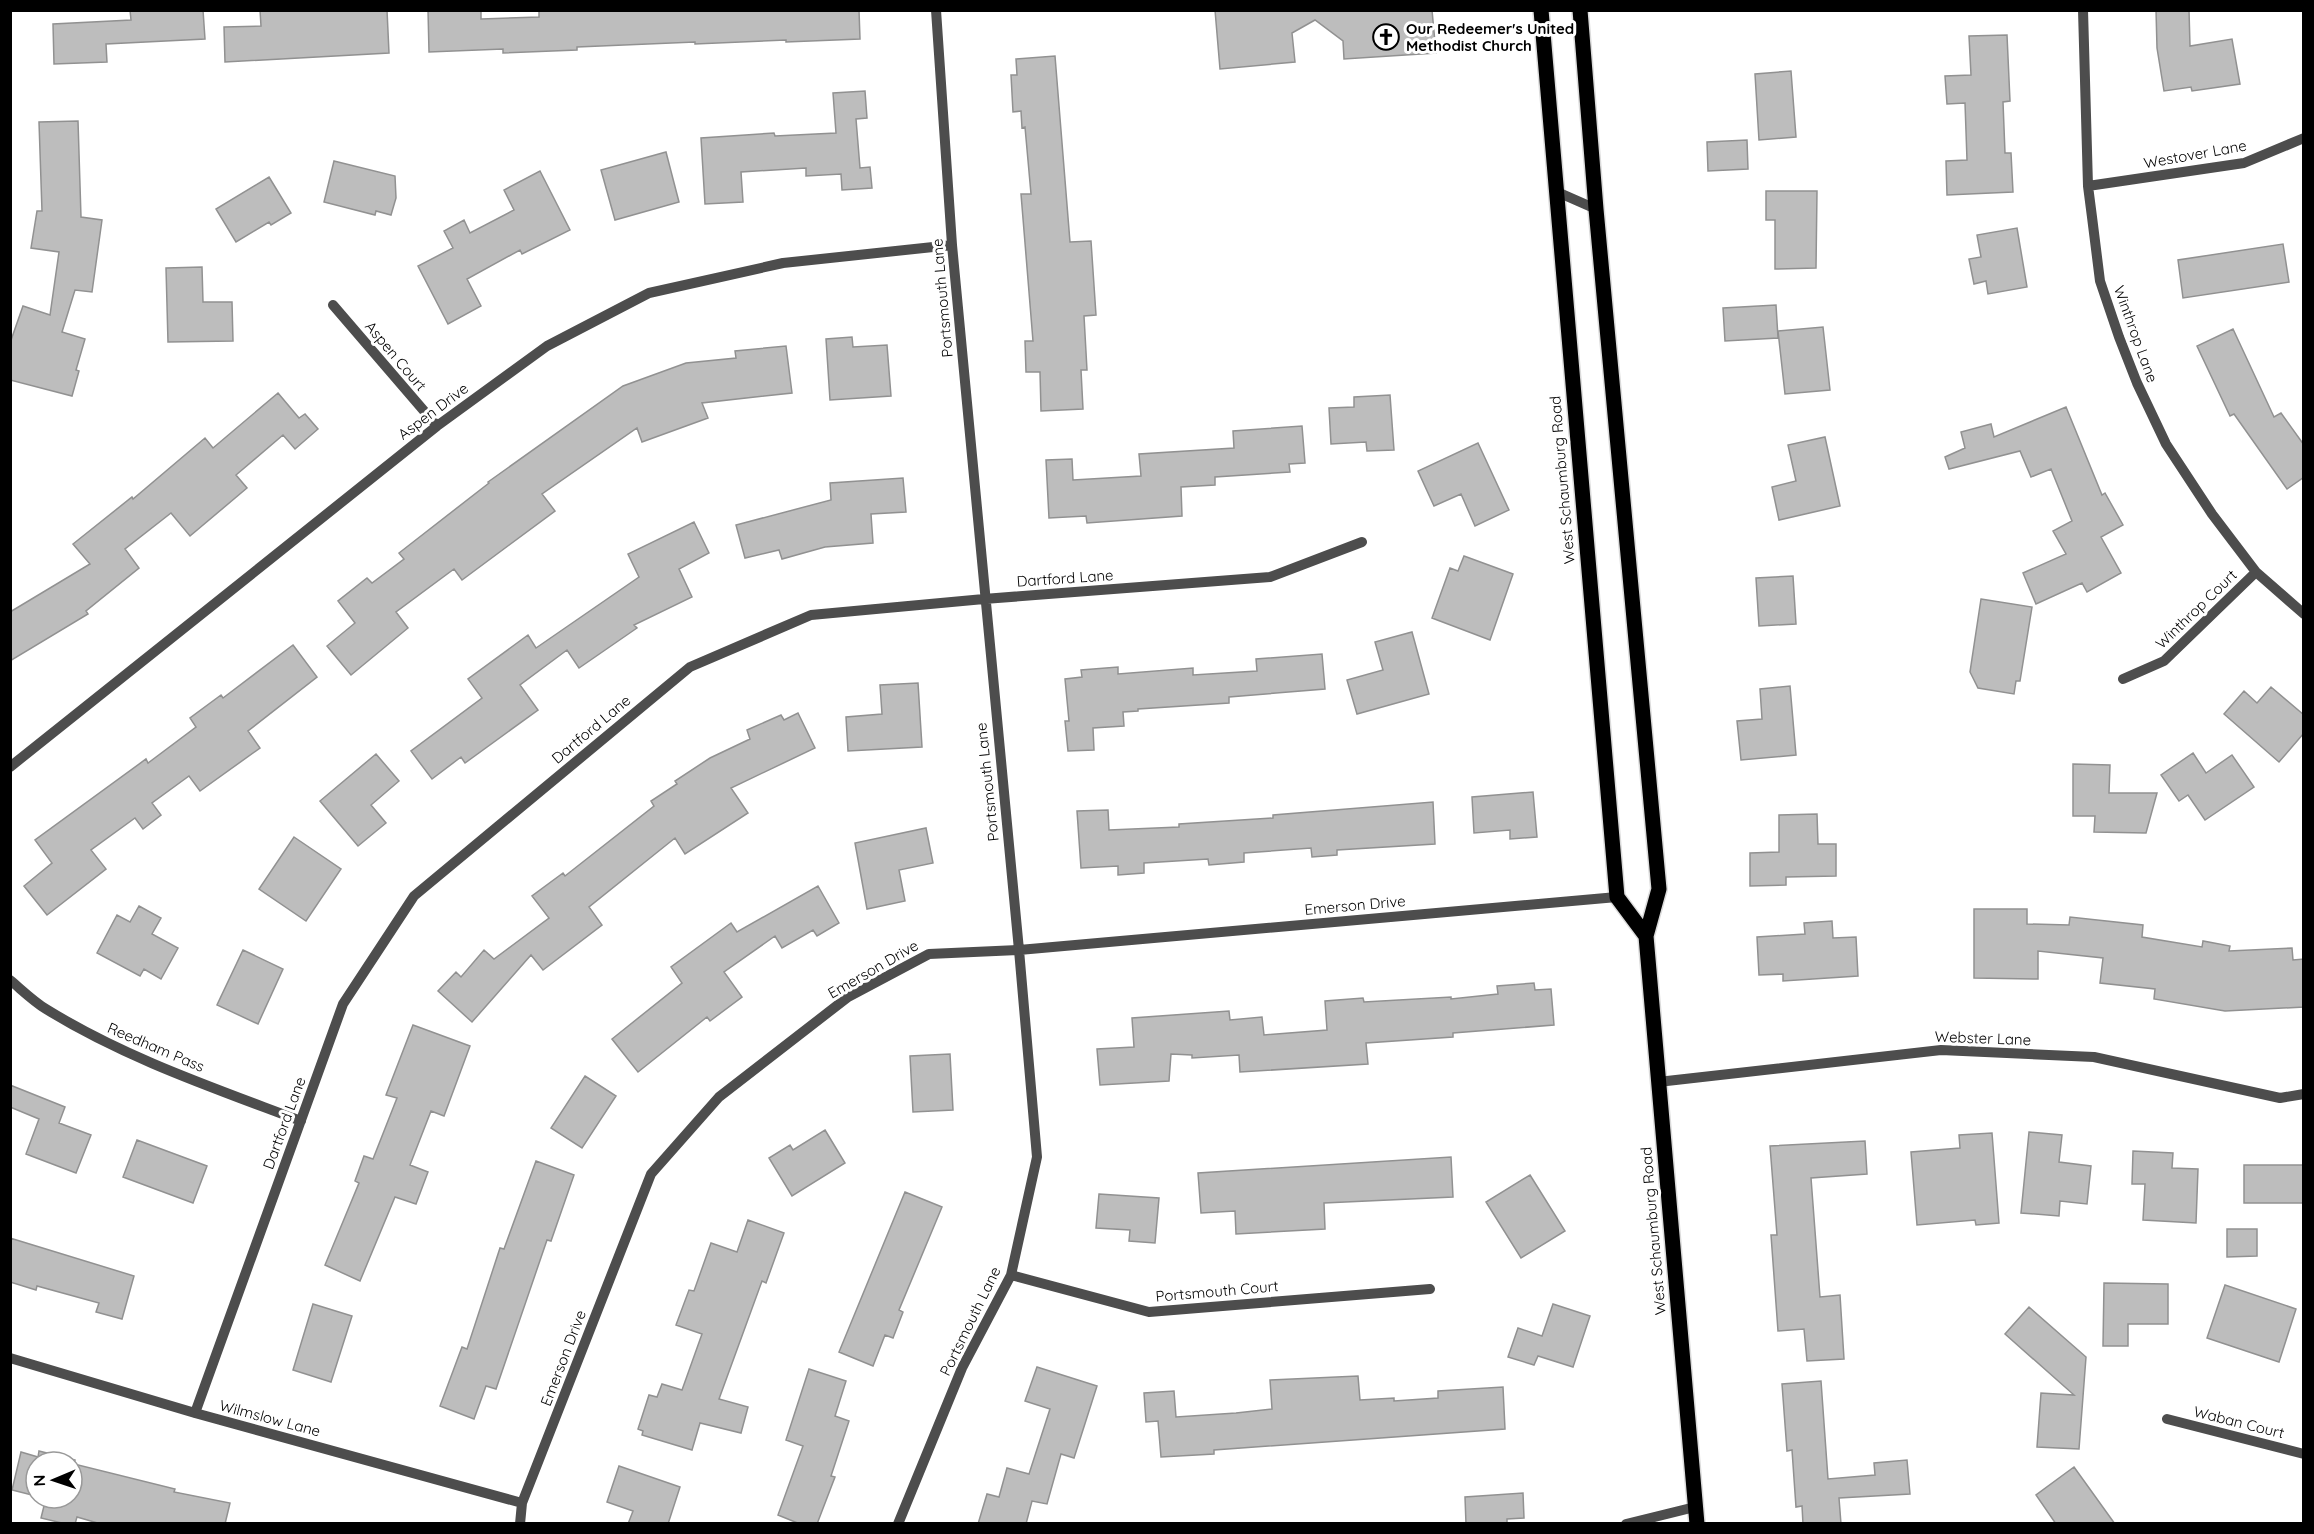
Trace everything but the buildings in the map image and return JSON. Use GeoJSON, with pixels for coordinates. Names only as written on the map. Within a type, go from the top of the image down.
{"type":"FeatureCollection","features":[{"type":"Feature","properties":{"kind":"main road","name":"West Schaumburg Road"},"geometry":{"type":"LineString","coordinates":[[1541,10],[1617,897]]}},
{"type":"Feature","properties":{"kind":"main road","name":"West Schaumburg Road"},"geometry":{"type":"LineString","coordinates":[[1580,10],[1596,209],[1659,889],[1646,936],[1697,1524]]}},
{"type":"Feature","properties":{"kind":"main road"},"geometry":{"type":"LineString","coordinates":[[1617,897],[1646,936]]}},
{"type":"Feature","properties":{"kind":"street","name":"Portsmouth Lane"},"geometry":{"type":"LineString","coordinates":[[898,1524],[962,1368],[1011,1275],[1036,1157],[1019,950],[952,245],[936,10]]}},
{"type":"Feature","properties":{"kind":"street","name":"Winthrop Lane"},"geometry":{"type":"LineString","coordinates":[[2083,10],[2088,186],[2100,281],[2137,383],[2166,444],[2212,514],[2256,572],[2304,614]]}},
{"type":"Feature","properties":{"kind":"street","name":"Westover Lane"},"geometry":{"type":"LineString","coordinates":[[2088,186],[2244,163],[2304,138]]}},
{"type":"Feature","properties":{"kind":"street"},"geometry":{"type":"LineString","coordinates":[[1555,191],[1596,209]]}},
{"type":"Feature","properties":{"kind":"street","name":"Aspen Drive"},"geometry":{"type":"LineString","coordinates":[[10,767],[436,426],[546,346],[649,292],[783,263],[952,245]]}},
{"type":"Feature","properties":{"kind":"street","name":"Aspen Court"},"geometry":{"type":"LineString","coordinates":[[333,305],[436,426]]}},
{"type":"Feature","properties":{"kind":"street","name":"Dartford Lane"},"geometry":{"type":"LineString","coordinates":[[195,1413],[343,1004],[414,896],[690,667],[811,615],[1270,577],[1362,542]]}},
{"type":"Feature","properties":{"kind":"street","name":"Winthrop Court"},"geometry":{"type":"LineString","coordinates":[[2123,679],[2164,661],[2256,572]]}},
{"type":"Feature","properties":{"kind":"street","name":"Emerson Drive"},"geometry":{"type":"LineString","coordinates":[[520,1524],[522,1503],[651,1174],[719,1097],[848,997],[929,954],[1019,950],[1617,897]]}},
{"type":"Feature","properties":{"kind":"street","name":"Reedham Pass"},"geometry":{"type":"LineString","coordinates":[[10,980],[44,1008],[108,1043],[155,1065],[301,1121]]}},
{"type":"Feature","properties":{"kind":"street","name":"Webster Lane"},"geometry":{"type":"LineString","coordinates":[[1658,1082],[1941,1050],[2094,1057],[2280,1098],[2304,1094]]}},
{"type":"Feature","properties":{"kind":"street","name":"Portsmouth Court"},"geometry":{"type":"LineString","coordinates":[[1011,1275],[1149,1312],[1430,1289]]}},
{"type":"Feature","properties":{"kind":"street","name":"Wilmslow Lane"},"geometry":{"type":"LineString","coordinates":[[10,1358],[195,1413],[522,1503]]}},
{"type":"Feature","properties":{"kind":"street","name":"Waban Court"},"geometry":{"type":"LineString","coordinates":[[2167,1419],[2304,1454]]}},
{"type":"Feature","properties":{"kind":"street"},"geometry":{"type":"LineString","coordinates":[[1626,1524],[1695,1507]]}},
{"type":"Feature","properties":{"kind":"place","name":"Our Redeemer's United Methodist Church"},"geometry":{"type":"Point","coordinates":[1386,37]}}]}
